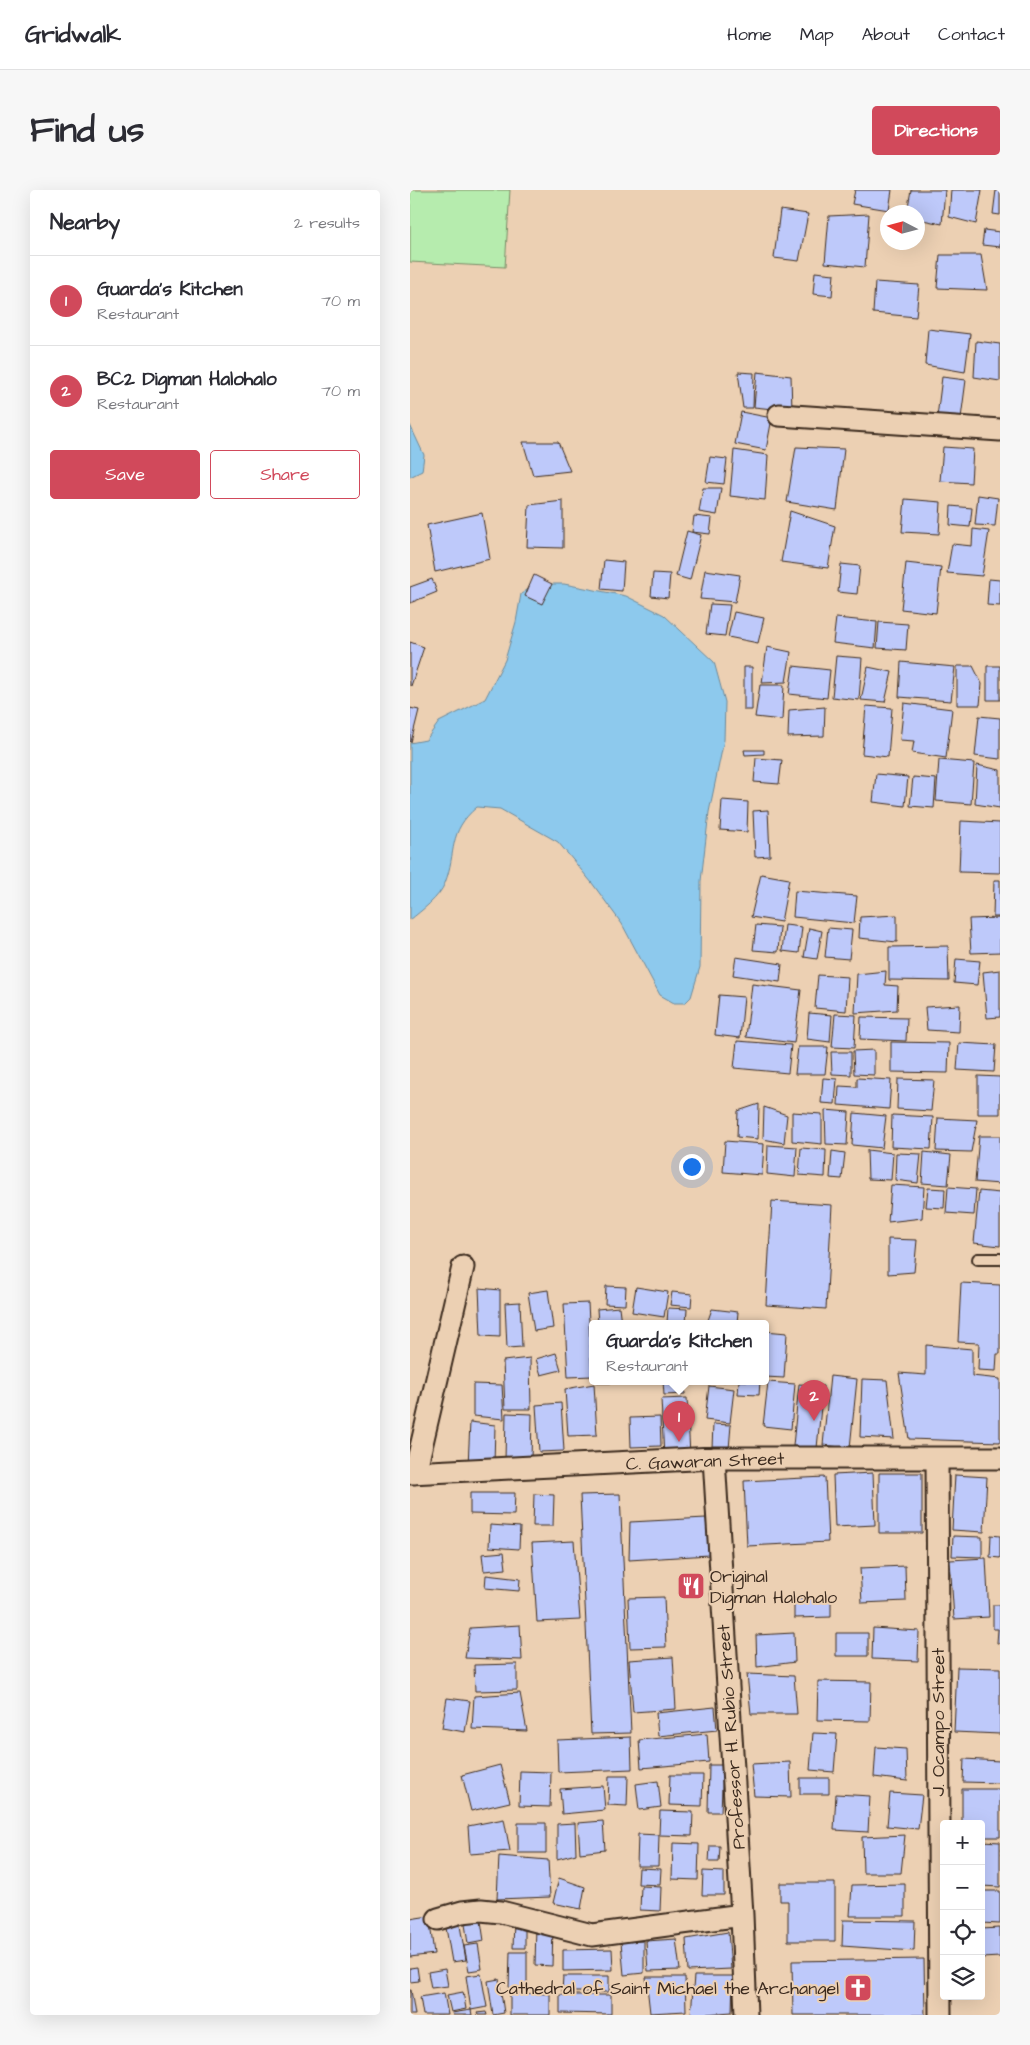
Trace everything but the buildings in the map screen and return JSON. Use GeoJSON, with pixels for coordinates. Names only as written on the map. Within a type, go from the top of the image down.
{"type":"FeatureCollection","features":[{"type":"Feature","properties":{"kind":"street"},"geometry":{"type":"LineString","coordinates":[[779,415],[1000,430]]}},
{"type":"Feature","properties":{"kind":"street"},"geometry":{"type":"LineString","coordinates":[[412,1473],[463,1267]]}},
{"type":"Feature","properties":{"kind":"street","name":"C. Gawaran Street"},"geometry":{"type":"LineString","coordinates":[[412,1473],[714,1458],[1000,1458]]}},
{"type":"Feature","properties":{"kind":"street","name":"Professor H. Rubio Street"},"geometry":{"type":"LineString","coordinates":[[714,1458],[742,1915],[746,2015]]}},
{"type":"Feature","properties":{"kind":"street","name":"J. Ocampo Street"},"geometry":{"type":"LineString","coordinates":[[937,1458],[940,2015]]}},
{"type":"Feature","properties":{"kind":"street"},"geometry":{"type":"LineString","coordinates":[[438,1919],[462,1912],[488,1911],[592,1934],[742,1915]]}},
{"type":"Feature","properties":{"kind":"lane"},"geometry":{"type":"LineString","coordinates":[[978,1259],[1000,1260]]}},
{"type":"Feature","properties":{"kind":"green space"},"geometry":{"type":"Polygon","coordinates":[[[410,190],[510,190],[505,267],[410,262],[410,190]]]}},
{"type":"Feature","properties":{"kind":"water"},"geometry":{"type":"Polygon","coordinates":[[[410,425],[424,455],[422,471],[410,477],[410,425]]]}},
{"type":"Feature","properties":{"kind":"water"},"geometry":{"type":"Polygon","coordinates":[[[536,584],[564,584],[626,596],[664,615],[714,662],[725,702],[724,740],[709,812],[701,881],[700,967],[691,997],[685,1003],[674,1003],[660,995],[622,924],[592,883],[558,842],[500,809],[477,807],[468,816],[457,834],[449,872],[439,894],[410,920],[410,743],[426,740],[439,722],[485,699],[505,660],[516,622],[521,594],[536,584]]]}},
{"type":"Feature","properties":{"kind":"place","name":"BC2 Digman Halohalo"},"geometry":{"type":"Point","coordinates":[814,1421]}},
{"type":"Feature","properties":{"kind":"place","name":"Guarda’s Kitchen"},"geometry":{"type":"Point","coordinates":[679,1442]}},
{"type":"Feature","properties":{"kind":"place","name":"Original Digman Halohalo"},"geometry":{"type":"Point","coordinates":[691,1586]}},
{"type":"Feature","properties":{"kind":"place","name":"Cathedral of Saint Michael the Archangel"},"geometry":{"type":"Point","coordinates":[858,1988]}}]}
